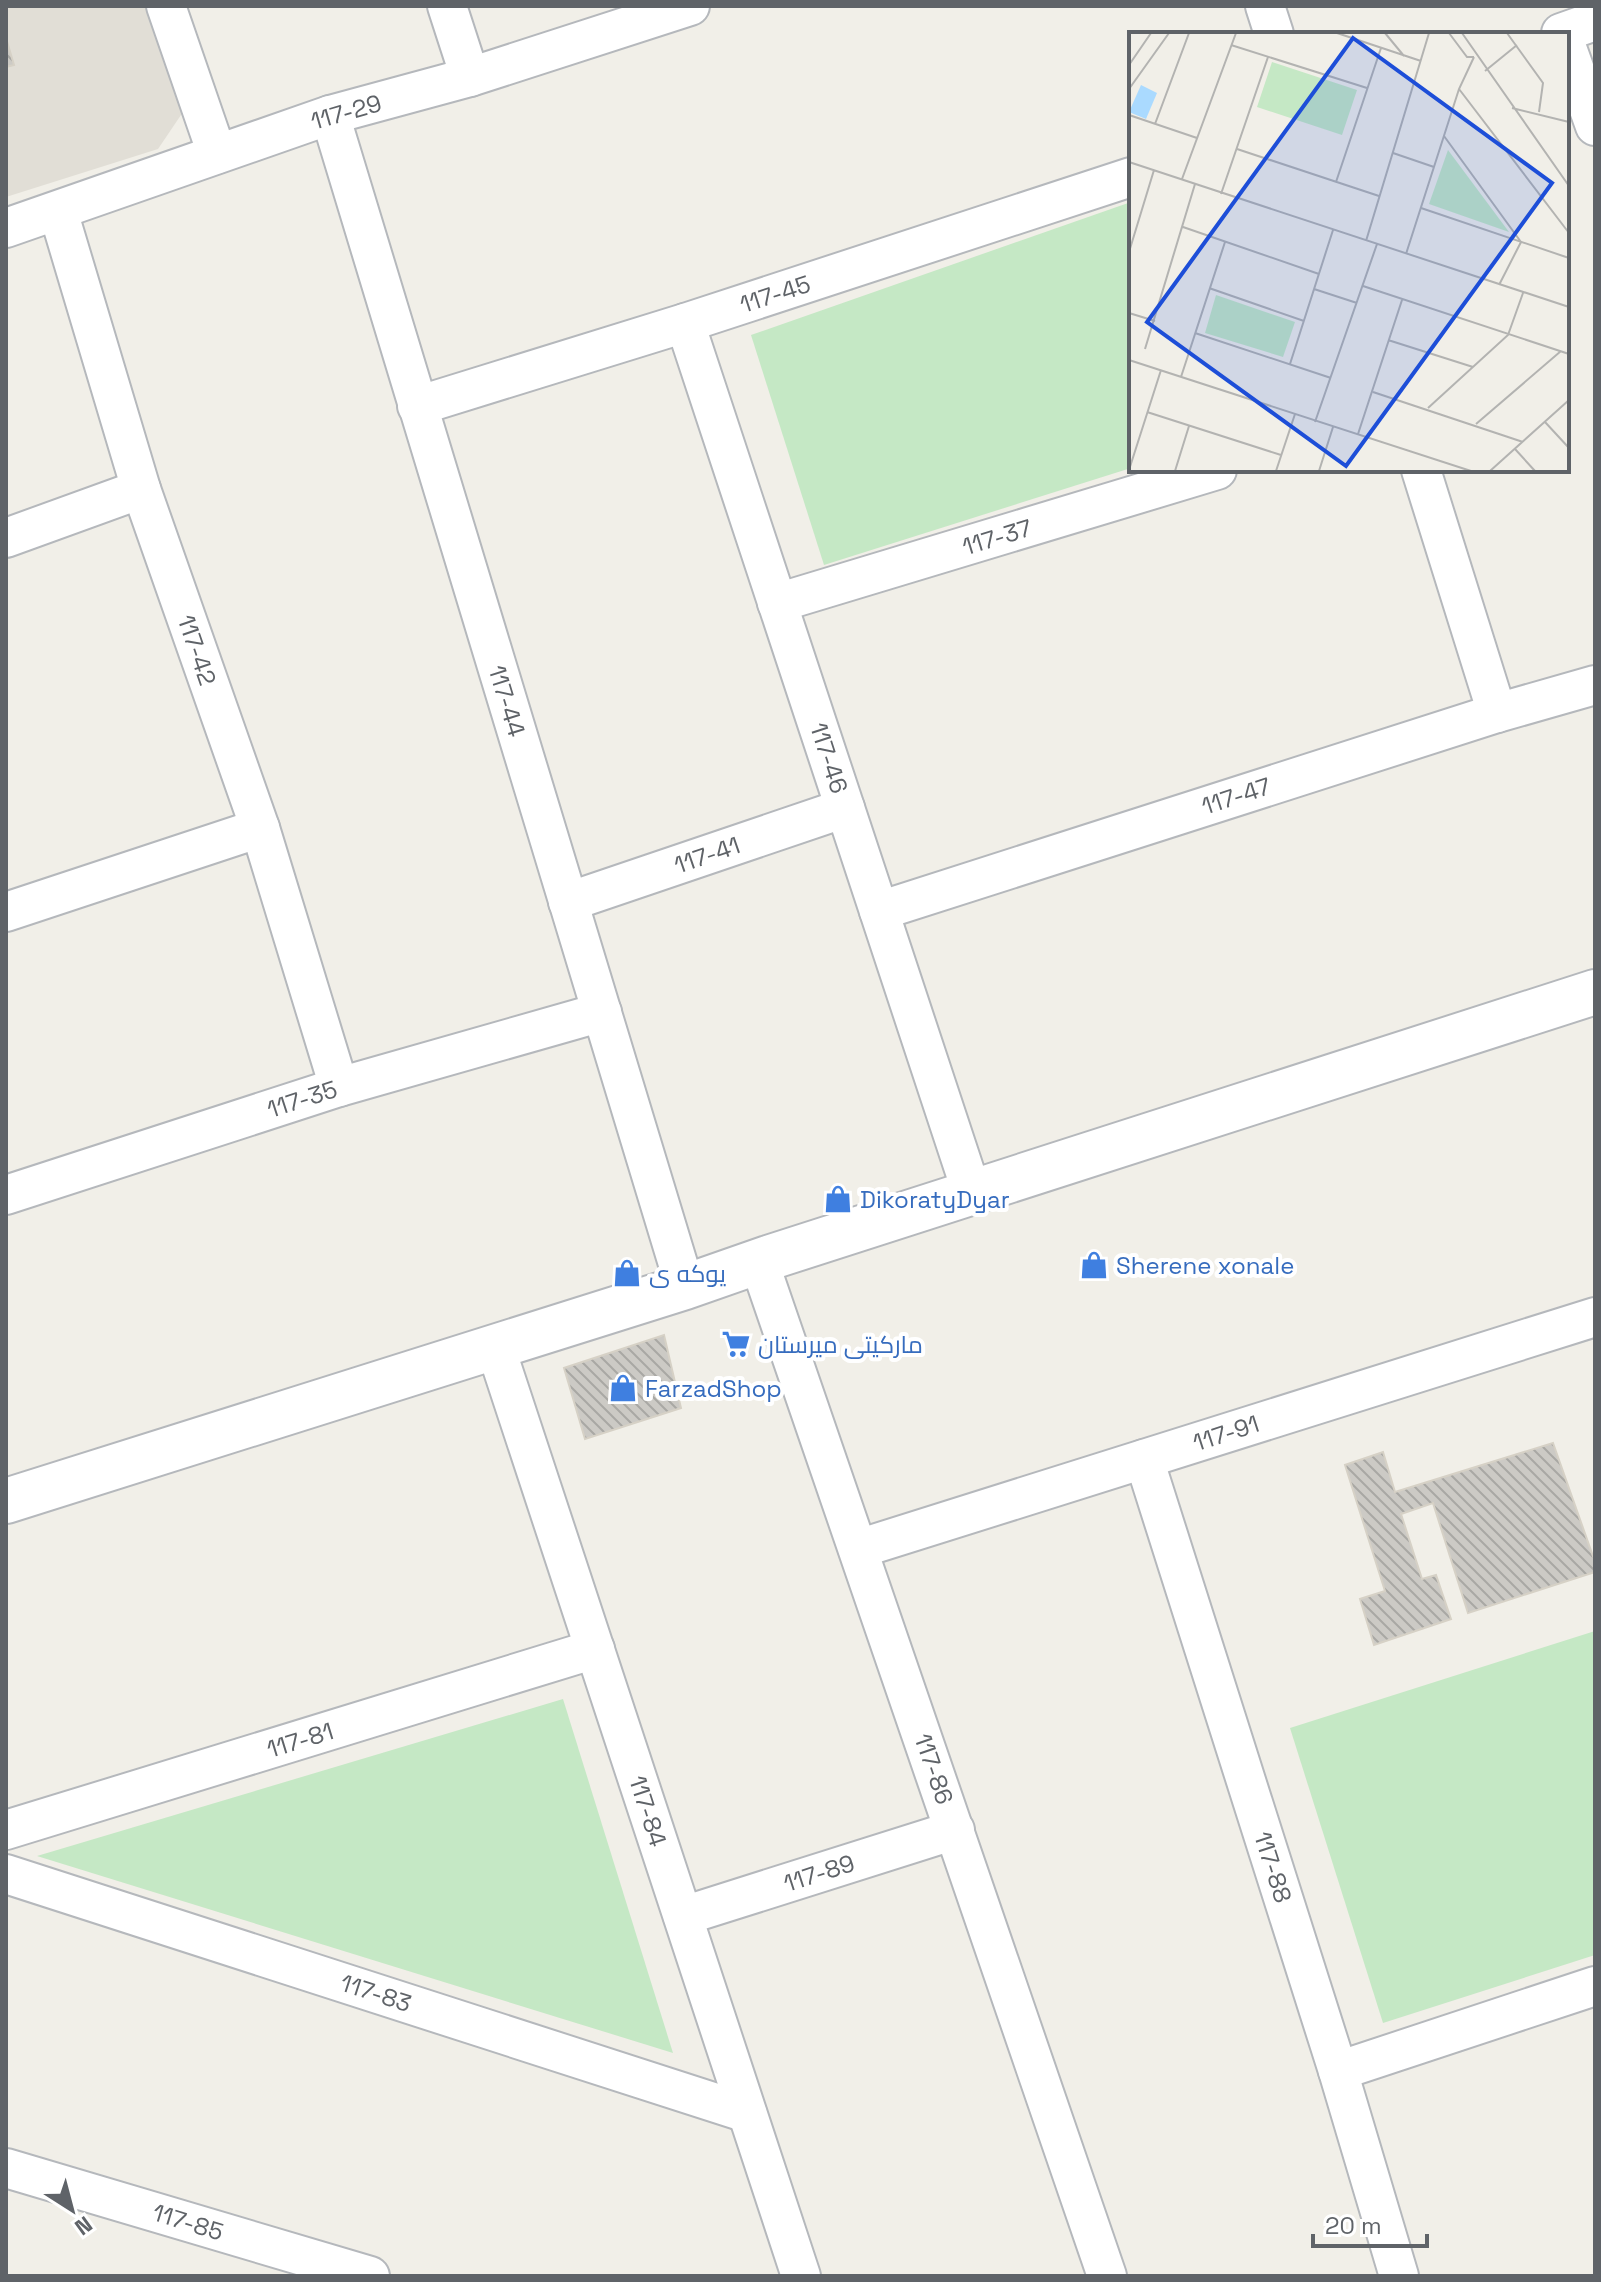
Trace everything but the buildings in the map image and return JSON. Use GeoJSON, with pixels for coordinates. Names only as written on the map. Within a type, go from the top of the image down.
{"type":"FeatureCollection","features":[{"type":"Feature","properties":{"kind":"street"},"geometry":{"type":"LineString","coordinates":[[166,6],[217,154]]}},
{"type":"Feature","properties":{"kind":"street"},"geometry":{"type":"LineString","coordinates":[[447,6],[470,77]]}},
{"type":"Feature","properties":{"kind":"street","name":"117-29"},"geometry":{"type":"LineString","coordinates":[[6,228],[330,115],[470,77],[690,6]]}},
{"type":"Feature","properties":{"kind":"street"},"geometry":{"type":"LineString","coordinates":[[1265,6],[1273,32]]}},
{"type":"Feature","properties":{"kind":"street"},"geometry":{"type":"LineString","coordinates":[[1569,33],[1595,126]]}},
{"type":"Feature","properties":{"kind":"street","name":"117-44"},"geometry":{"type":"LineString","coordinates":[[330,115],[685,1287]]}},
{"type":"Feature","properties":{"kind":"street","name":"117-45"},"geometry":{"type":"LineString","coordinates":[[417,406],[685,323],[1129,178]]}},
{"type":"Feature","properties":{"kind":"street","name":"117-42"},"geometry":{"type":"LineString","coordinates":[[58,211],[141,489],[260,828],[339,1087]]}},
{"type":"Feature","properties":{"kind":"street","name":"117-46"},"geometry":{"type":"LineString","coordinates":[[685,323],[972,1193]]}},
{"type":"Feature","properties":{"kind":"street","name":"117-37"},"geometry":{"type":"LineString","coordinates":[[777,603],[1210,472]]}},
{"type":"Feature","properties":{"kind":"street"},"geometry":{"type":"LineString","coordinates":[[1422,472],[1497,713]]}},
{"type":"Feature","properties":{"kind":"street"},"geometry":{"type":"LineString","coordinates":[[6,538],[141,489]]}},
{"type":"Feature","properties":{"kind":"street","name":"117-47"},"geometry":{"type":"LineString","coordinates":[[879,911],[1497,713],[1595,685]]}},
{"type":"Feature","properties":{"kind":"street","name":"117-41"},"geometry":{"type":"LineString","coordinates":[[568,902],[845,808]]}},
{"type":"Feature","properties":{"kind":"street"},"geometry":{"type":"LineString","coordinates":[[6,912],[260,828]]}},
{"type":"Feature","properties":{"kind":"street"},"geometry":{"type":"LineString","coordinates":[[6,1501],[685,1287],[1595,992]]}},
{"type":"Feature","properties":{"kind":"street","name":"117-35"},"geometry":{"type":"LineString","coordinates":[[6,1195],[339,1087],[602,1012]]}},
{"type":"Feature","properties":{"kind":"street","name":"117-86"},"geometry":{"type":"LineString","coordinates":[[759,1262],[1107,2276]]}},
{"type":"Feature","properties":{"kind":"street","name":"117-91"},"geometry":{"type":"LineString","coordinates":[[858,1549],[1595,1317]]}},
{"type":"Feature","properties":{"kind":"street","name":"117-84"},"geometry":{"type":"LineString","coordinates":[[495,1346],[801,2276]]}},
{"type":"Feature","properties":{"kind":"street","name":"117-88"},"geometry":{"type":"LineString","coordinates":[[1144,1459],[1338,2071],[1399,2276]]}},
{"type":"Feature","properties":{"kind":"street","name":"117-81"},"geometry":{"type":"LineString","coordinates":[[6,1830],[595,1649]]}},
{"type":"Feature","properties":{"kind":"street","name":"117-89"},"geometry":{"type":"LineString","coordinates":[[683,1916],[955,1830]]}},
{"type":"Feature","properties":{"kind":"street","name":"117-83"},"geometry":{"type":"LineString","coordinates":[[6,1874],[747,2113]]}},
{"type":"Feature","properties":{"kind":"street"},"geometry":{"type":"LineString","coordinates":[[1338,2071],[1595,1986]]}},
{"type":"Feature","properties":{"kind":"street","name":"117-85"},"geometry":{"type":"LineString","coordinates":[[6,2168],[370,2276]]}},
{"type":"Feature","properties":{"kind":"shaded area"},"geometry":{"type":"Polygon","coordinates":[[[6,6],[150,6],[185,109],[158,149],[6,197],[6,6]]]}},
{"type":"Feature","properties":{"kind":"green space"},"geometry":{"type":"Polygon","coordinates":[[[1129,203],[1129,469],[824,565],[751,335],[1129,203]]]}},
{"type":"Feature","properties":{"kind":"green space"},"geometry":{"type":"Polygon","coordinates":[[[1595,1631],[1595,1955],[1383,2023],[1290,1728],[1595,1631]]]}},
{"type":"Feature","properties":{"kind":"green space"},"geometry":{"type":"Polygon","coordinates":[[[563,1699],[673,2053],[37,1856],[563,1699]]]}},
{"type":"Feature","properties":{"kind":"place","name":"DikoratyDyar"},"geometry":{"type":"Point","coordinates":[838,1199]}},
{"type":"Feature","properties":{"kind":"place","name":"Sherene xonale"},"geometry":{"type":"Point","coordinates":[1094,1265]}},
{"type":"Feature","properties":{"kind":"place","name":"یوکه ی"},"geometry":{"type":"Point","coordinates":[627,1273]}},
{"type":"Feature","properties":{"kind":"place","name":"مارکیتی میرستان"},"geometry":{"type":"Point","coordinates":[736,1344]}},
{"type":"Feature","properties":{"kind":"place","name":"FarzadShop"},"geometry":{"type":"Point","coordinates":[623,1388]}}]}
